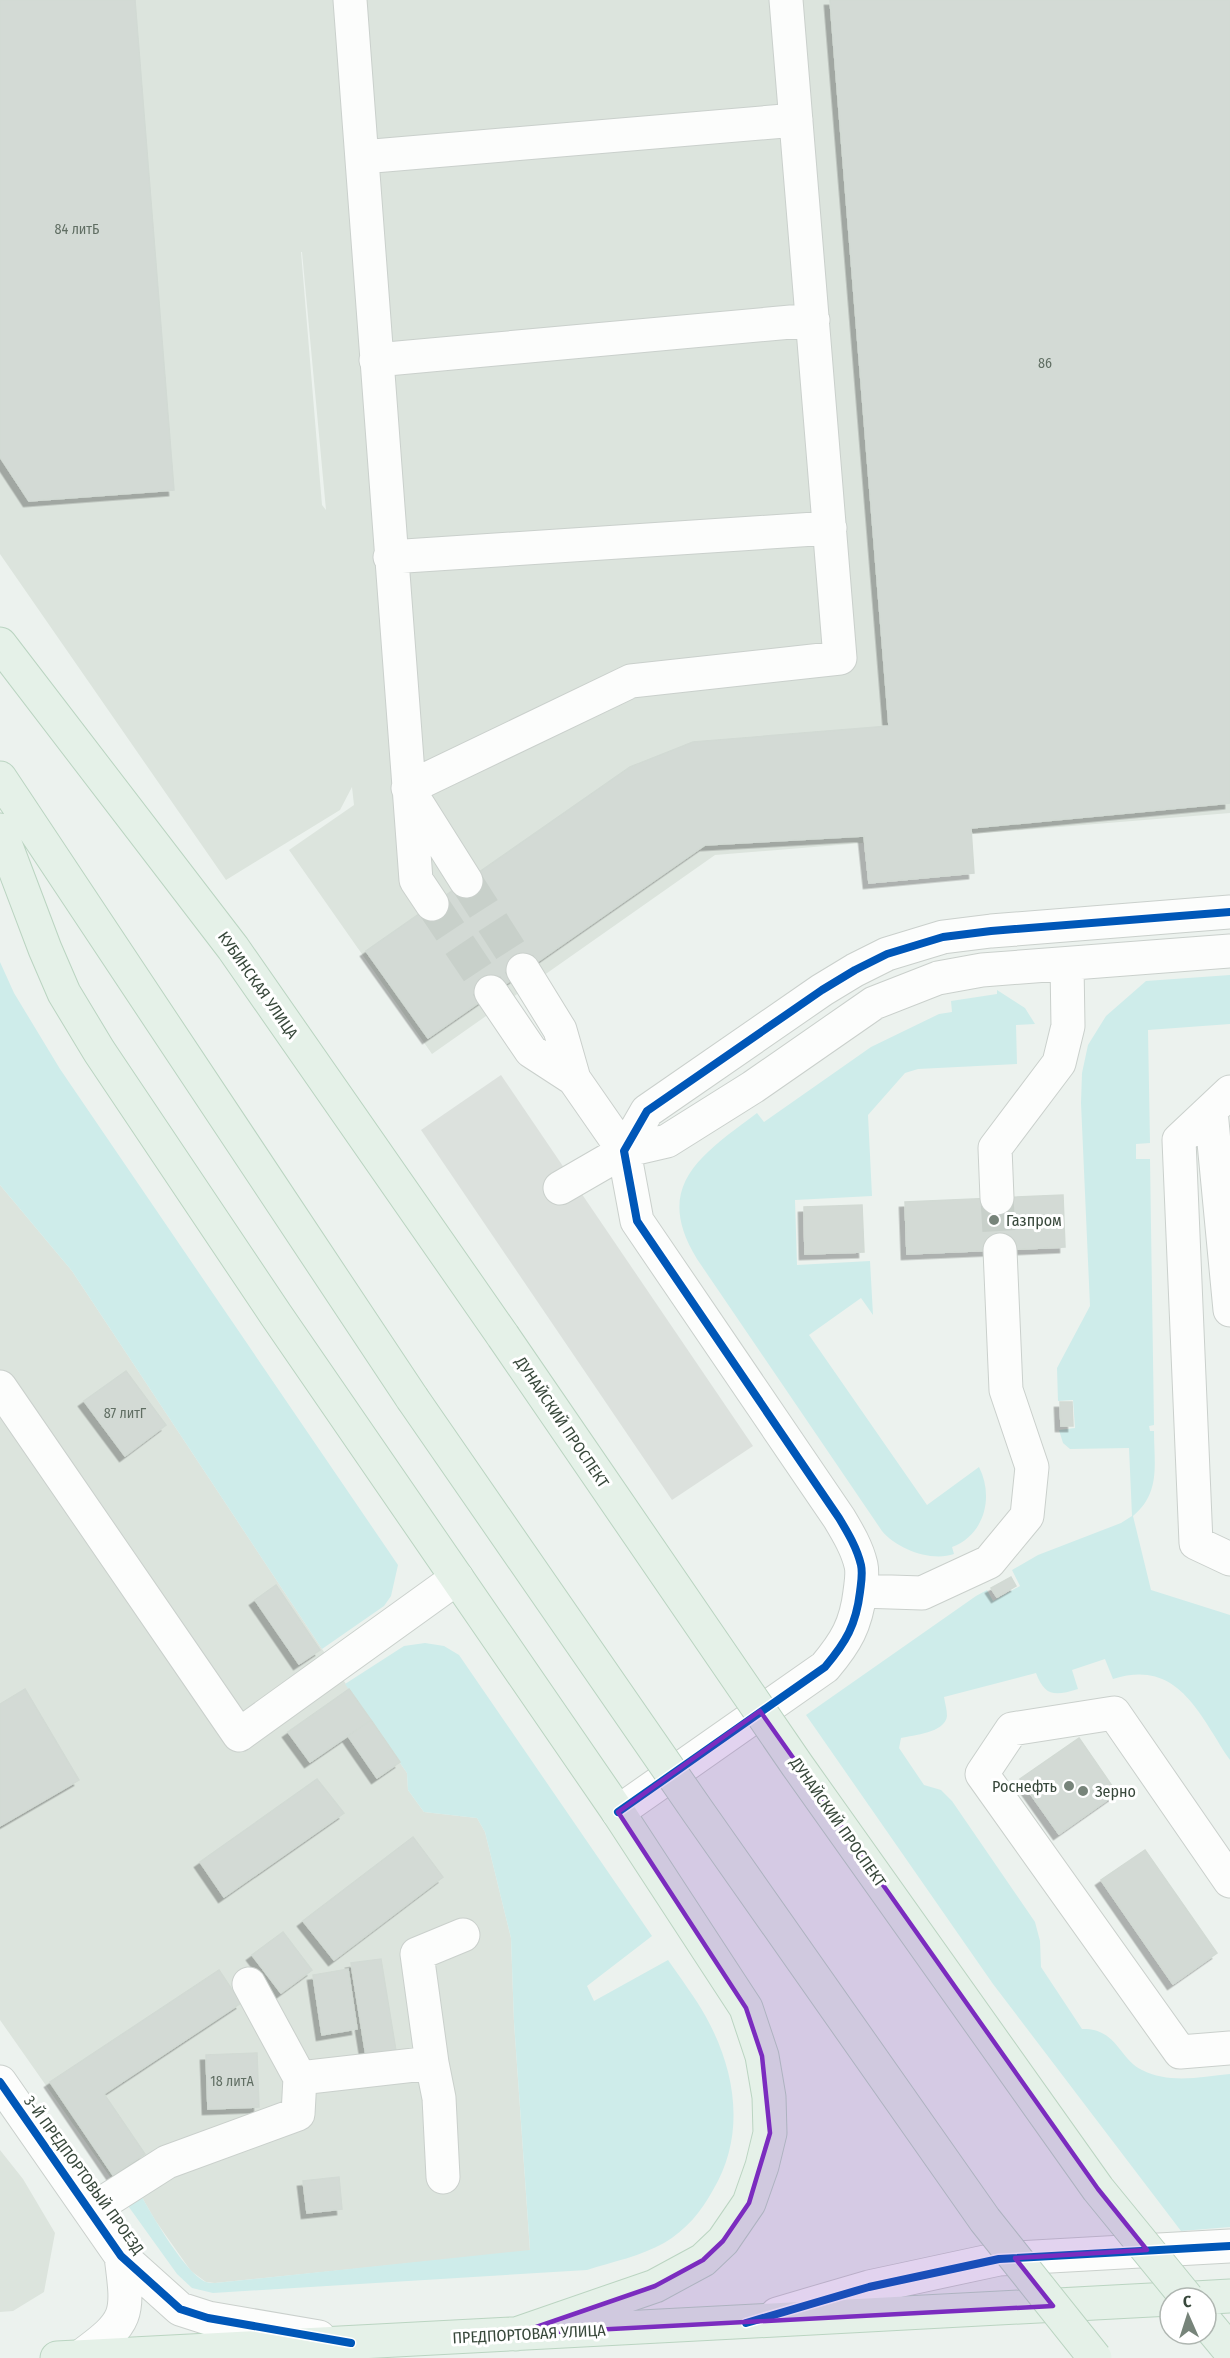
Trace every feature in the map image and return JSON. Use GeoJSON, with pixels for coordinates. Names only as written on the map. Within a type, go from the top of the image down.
{"type":"FeatureCollection","features":[{"type":"Feature","properties":{"kind":"main road","name":"КУБИНСКАЯ УЛИЦА"},"geometry":{"type":"LineString","coordinates":[[0,644],[233,948],[502,1336]]}},
{"type":"Feature","properties":{"kind":"main road"},"geometry":{"type":"LineString","coordinates":[[0,778],[412,1398],[699,1813],[985,2220],[1095,2358]]}},
{"type":"Feature","properties":{"kind":"main road"},"geometry":{"type":"LineString","coordinates":[[0,830],[64,993],[99,1051],[276,1315],[618,1812],[746,2008],[762,2056],[769,2097],[770,2133],[762,2166],[749,2203],[723,2241],[703,2260],[656,2286],[516,2334]]}},
{"type":"Feature","properties":{"kind":"main road","name":"ДУНАЙСКИЙ ПРОСПЕКТ"},"geometry":{"type":"LineString","coordinates":[[502,1336],[797,1765],[1098,2189],[1177,2286]]}},
{"type":"Feature","properties":{"kind":"main road","name":"ПРЕДПОРТОВАЯ УЛИЦА"},"geometry":{"type":"LineString","coordinates":[[68,2357],[1158,2301]]}},
{"type":"Feature","properties":{"kind":"main road"},"geometry":{"type":"LineString","coordinates":[[1218,2336],[1230,2351]]}},
{"type":"Feature","properties":{"kind":"street"},"geometry":{"type":"LineString","coordinates":[[350,0],[416,880],[432,904]]}},
{"type":"Feature","properties":{"kind":"street"},"geometry":{"type":"LineString","coordinates":[[408,788],[631,681],[840,658],[786,0]]}},
{"type":"Feature","properties":{"kind":"street"},"geometry":{"type":"LineString","coordinates":[[362,158],[796,120]]}},
{"type":"Feature","properties":{"kind":"street"},"geometry":{"type":"LineString","coordinates":[[376,360],[813,320]]}},
{"type":"Feature","properties":{"kind":"street"},"geometry":{"type":"LineString","coordinates":[[390,557],[831,528]]}},
{"type":"Feature","properties":{"kind":"street"},"geometry":{"type":"LineString","coordinates":[[408,788],[466,881]]}},
{"type":"Feature","properties":{"kind":"street"},"geometry":{"type":"LineString","coordinates":[[624,1151],[647,1111],[822,990],[887,954],[943,937],[981,932],[1230,912]]}},
{"type":"Feature","properties":{"kind":"street"},"geometry":{"type":"LineString","coordinates":[[560,1188],[624,1151],[667,1141],[753,1087],[850,1018],[900,992],[938,978],[982,970],[1230,951]]}},
{"type":"Feature","properties":{"kind":"street"},"geometry":{"type":"LineString","coordinates":[[997,1198],[996,1148],[1059,1063],[1068,1026],[1067,964]]}},
{"type":"Feature","properties":{"kind":"street"},"geometry":{"type":"LineString","coordinates":[[523,970],[560,1030],[574,1079],[624,1151],[636,1221],[839,1518],[853,1542],[861,1564],[862,1580],[858,1611],[842,1646],[825,1666],[618,1812]]}},
{"type":"Feature","properties":{"kind":"street"},"geometry":{"type":"LineString","coordinates":[[491,993],[531,1051],[574,1079]]}},
{"type":"Feature","properties":{"kind":"street"},"geometry":{"type":"LineString","coordinates":[[1221,1102],[1230,1310]]}},
{"type":"Feature","properties":{"kind":"street"},"geometry":{"type":"LineString","coordinates":[[1221,1102],[1179,1140],[1179,1152],[1196,1543],[1230,1559]]}},
{"type":"Feature","properties":{"kind":"street"},"geometry":{"type":"LineString","coordinates":[[860,1592],[922,1593],[989,1562],[1027,1516],[1032,1467],[1006,1389],[1000,1250]]}},
{"type":"Feature","properties":{"kind":"street"},"geometry":{"type":"LineString","coordinates":[[0,1387],[239,1734],[457,1578]]}},
{"type":"Feature","properties":{"kind":"street"},"geometry":{"type":"LineString","coordinates":[[1230,1881],[1114,1713],[1012,1729],[982,1774],[1180,2052],[1230,2048]]}},
{"type":"Feature","properties":{"kind":"street"},"geometry":{"type":"LineString","coordinates":[[443,2177],[439,2098],[417,1954],[463,1935]]}},
{"type":"Feature","properties":{"kind":"street"},"geometry":{"type":"LineString","coordinates":[[90,2211],[167,2162],[298,2114],[300,2078],[249,1984]]}},
{"type":"Feature","properties":{"kind":"street"},"geometry":{"type":"LineString","coordinates":[[300,2078],[432,2063]]}},
{"type":"Feature","properties":{"kind":"street","name":"3-Й ПРЕДПОРТОВЫЙ ПРОЕЗД"},"geometry":{"type":"LineString","coordinates":[[0,2082],[121,2256],[180,2309],[208,2318],[351,2343]]}},
{"type":"Feature","properties":{"kind":"street"},"geometry":{"type":"LineString","coordinates":[[746,2323],[869,2287],[999,2259],[1230,2246]]}},
{"type":"Feature","properties":{"kind":"street","name":"3-Й ПРЕДПОРТОВЫЙ ПРОЕЗД"},"geometry":{"type":"LineString","coordinates":[[68,2357],[111,2333],[122,2320],[125,2292],[121,2256]]}},
{"type":"Feature","properties":{"kind":"highlighted area"},"geometry":{"type":"Polygon","coordinates":[[[760,1711],[1098,2189],[1147,2250],[1015,2258],[1053,2306],[516,2334],[655,2286],[703,2260],[723,2241],[749,2203],[770,2133],[762,2056],[746,2008],[618,1812],[760,1711]]]}},
{"type":"Feature","properties":{"kind":"shaded area"},"geometry":{"type":"Polygon","coordinates":[[[0,0],[1230,0],[1230,813],[715,855],[432,1054],[289,850],[354,805],[352,787],[340,810],[226,880],[0,554],[0,0]],[[302,252],[322,505],[326,510],[302,252]]]}},
{"type":"Feature","properties":{"kind":"shaded area"},"geometry":{"type":"Polygon","coordinates":[[[0,962],[14,993],[60,1069],[398,1565],[391,1596],[384,1606],[322,1649],[72,1271],[0,1185],[0,962]]]}},
{"type":"Feature","properties":{"kind":"shaded area"},"geometry":{"type":"Polygon","coordinates":[[[1230,975],[1230,1024],[1148,1030],[1150,1143],[1136,1144],[1136,1159],[1150,1159],[1154,1425],[1149,1426],[1150,1431],[1154,1431],[1155,1466],[1148,1498],[1133,1516],[1151,1590],[1230,1615],[1230,1760],[1208,1725],[1184,1694],[1170,1683],[1154,1676],[1135,1675],[1113,1679],[1105,1659],[1072,1670],[1078,1689],[1070,1691],[1052,1693],[1043,1687],[1036,1673],[944,1697],[947,1716],[945,1722],[935,1730],[901,1738],[899,1748],[924,1785],[941,1790],[952,1801],[1035,1922],[1040,1941],[1041,1967],[1082,2029],[1103,2033],[1134,2065],[1152,2074],[1174,2078],[1197,2078],[1230,2074],[1230,2227],[1181,2231],[993,1984],[806,1715],[976,1596],[987,1590],[993,1601],[1020,1586],[1012,1570],[1038,1555],[1121,1523],[1132,1516],[1129,1448],[1070,1449],[1063,1443],[1059,1430],[1075,1428],[1073,1400],[1058,1401],[1057,1368],[1090,1306],[1081,1103],[1082,1073],[1088,1045],[1106,1016],[1146,981],[1230,975]]]}},
{"type":"Feature","properties":{"kind":"shaded area"},"geometry":{"type":"Polygon","coordinates":[[[997,990],[1025,1008],[1035,1024],[1016,1025],[1017,1064],[918,1069],[905,1073],[868,1115],[872,1196],[795,1200],[797,1265],[870,1261],[873,1315],[861,1298],[809,1335],[927,1505],[979,1467],[984,1478],[986,1502],[984,1513],[972,1534],[952,1547],[954,1554],[925,1555],[896,1543],[882,1531],[697,1259],[684,1233],[680,1211],[681,1192],[689,1174],[702,1158],[757,1113],[764,1122],[871,1047],[939,1014],[952,1012],[951,1001],[997,994],[997,990]]]}},
{"type":"Feature","properties":{"kind":"shaded area"},"geometry":{"type":"Polygon","coordinates":[[[501,1075],[753,1446],[672,1500],[421,1130],[501,1075]]]}},
{"type":"Feature","properties":{"kind":"shaded area"},"geometry":{"type":"Polygon","coordinates":[[[0,1185],[72,1271],[322,1649],[407,1773],[408,1790],[424,1812],[477,1818],[485,1832],[511,1938],[514,2022],[530,2251],[215,2283],[206,2282],[191,2271],[155,2220],[136,2187],[113,2181],[0,2020],[0,1185]]]}},
{"type":"Feature","properties":{"kind":"shaded area"},"geometry":{"type":"Polygon","coordinates":[[[425,1643],[444,1646],[459,1655],[652,1936],[587,1986],[594,2001],[668,1960],[706,2017],[724,2059],[733,2103],[730,2147],[723,2169],[698,2213],[672,2238],[646,2252],[587,2270],[213,2293],[192,2288],[177,2274],[126,2203],[136,2187],[177,2253],[197,2276],[208,2283],[530,2250],[514,2022],[511,1938],[485,1832],[477,1818],[424,1812],[408,1790],[407,1773],[345,1684],[404,1646],[425,1643]]]}},
{"type":"Feature","properties":{"kind":"shaded area"},"geometry":{"type":"Polygon","coordinates":[[[0,2150],[23,2179],[55,2233],[44,2292],[13,2311],[0,2312],[0,2150]]]}},
{"type":"Feature","properties":{"kind":"building"},"geometry":{"type":"Polygon","coordinates":[[[0,0],[135,0],[174,490],[29,501],[0,457],[0,0]]]}},
{"type":"Feature","properties":{"kind":"building"},"geometry":{"type":"Polygon","coordinates":[[[830,0],[1230,0],[1230,803],[971,828],[974,873],[869,883],[864,836],[705,845],[428,1038],[366,951],[630,767],[693,742],[889,726],[830,0]]]}},
{"type":"Feature","properties":{"kind":"building"},"geometry":{"type":"Polygon","coordinates":[[[1063,1195],[1065,1247],[907,1254],[905,1202],[1063,1195]]]}},
{"type":"Feature","properties":{"kind":"building"},"geometry":{"type":"Polygon","coordinates":[[[862,1205],[864,1252],[805,1254],[804,1207],[862,1205]]]}},
{"type":"Feature","properties":{"kind":"building"},"geometry":{"type":"Polygon","coordinates":[[[126,1371],[166,1425],[125,1456],[84,1401],[126,1371]]]}},
{"type":"Feature","properties":{"kind":"building"},"geometry":{"type":"Polygon","coordinates":[[[1060,1402],[1072,1402],[1073,1426],[1061,1426],[1060,1402]]]}},
{"type":"Feature","properties":{"kind":"building"},"geometry":{"type":"Polygon","coordinates":[[[1011,1577],[1016,1586],[997,1597],[991,1588],[1011,1577]]]}},
{"type":"Feature","properties":{"kind":"building"},"geometry":{"type":"Polygon","coordinates":[[[276,1585],[320,1650],[299,1664],[255,1600],[276,1585]]]}},
{"type":"Feature","properties":{"kind":"building"},"geometry":{"type":"Polygon","coordinates":[[[25,1689],[79,1780],[0,1826],[0,1704],[25,1689]]]}},
{"type":"Feature","properties":{"kind":"building"},"geometry":{"type":"Polygon","coordinates":[[[349,1689],[371,1720],[310,1762],[288,1732],[349,1689]]]}},
{"type":"Feature","properties":{"kind":"building"},"geometry":{"type":"Polygon","coordinates":[[[371,1720],[400,1762],[377,1778],[348,1736],[371,1720]]]}},
{"type":"Feature","properties":{"kind":"building","name":"Роснефть"},"geometry":{"type":"Polygon","coordinates":[[[1079,1738],[1117,1793],[1059,1834],[1020,1779],[1079,1738]]]}},
{"type":"Feature","properties":{"kind":"building"},"geometry":{"type":"Polygon","coordinates":[[[317,1779],[344,1813],[224,1897],[200,1862],[317,1779]]]}},
{"type":"Feature","properties":{"kind":"building"},"geometry":{"type":"Polygon","coordinates":[[[413,1837],[443,1877],[334,1960],[303,1921],[413,1837]]]}},
{"type":"Feature","properties":{"kind":"building"},"geometry":{"type":"Polygon","coordinates":[[[1145,1850],[1217,1953],[1173,1984],[1101,1880],[1145,1850]]]}},
{"type":"Feature","properties":{"kind":"building"},"geometry":{"type":"Polygon","coordinates":[[[283,1932],[312,1970],[281,1993],[252,1955],[283,1932]]]}},
{"type":"Feature","properties":{"kind":"building"},"geometry":{"type":"Polygon","coordinates":[[[381,1959],[397,2057],[367,2062],[351,1963],[381,1959]]]}},
{"type":"Feature","properties":{"kind":"building"},"geometry":{"type":"Polygon","coordinates":[[[348,1969],[357,2029],[322,2035],[313,1975],[348,1969]]]}},
{"type":"Feature","properties":{"kind":"building"},"geometry":{"type":"Polygon","coordinates":[[[219,1970],[241,2003],[104,2094],[145,2154],[113,2175],[50,2082],[219,1970]]]}},
{"type":"Feature","properties":{"kind":"building"},"geometry":{"type":"Polygon","coordinates":[[[257,2053],[259,2107],[208,2109],[206,2055],[257,2053]]]}},
{"type":"Feature","properties":{"kind":"building"},"geometry":{"type":"Polygon","coordinates":[[[339,2177],[342,2209],[307,2213],[303,2181],[339,2177]]]}},
{"type":"Feature","properties":{"kind":"tunnel"},"geometry":{"type":"LineString","coordinates":[[466,881],[523,970]]}},
{"type":"Feature","properties":{"kind":"tunnel"},"geometry":{"type":"LineString","coordinates":[[432,904],[491,992]]}},
{"type":"Feature","properties":{"kind":"tunnel"},"geometry":{"type":"LineString","coordinates":[[997,1198],[1000,1250]]}},
{"type":"Feature","properties":{"kind":"cycle path"},"geometry":{"type":"LineString","coordinates":[[618,1812],[825,1667],[839,1649],[853,1624],[862,1575],[857,1553],[839,1518],[637,1221],[624,1151],[647,1111],[822,990],[887,954],[943,937],[991,931],[1230,912]]}},
{"type":"Feature","properties":{"kind":"cycle path"},"geometry":{"type":"LineString","coordinates":[[0,2082],[121,2256],[180,2309],[208,2318],[351,2343]]}},
{"type":"Feature","properties":{"kind":"cycle path"},"geometry":{"type":"LineString","coordinates":[[746,2323],[869,2287],[999,2259],[1230,2246]]}},
{"type":"Feature","properties":{"kind":"place","name":"Газпром"},"geometry":{"type":"Point","coordinates":[994,1220]}},
{"type":"Feature","properties":{"kind":"place","name":"Роснефть"},"geometry":{"type":"Point","coordinates":[1069,1786]}},
{"type":"Feature","properties":{"kind":"place","name":"Зерно"},"geometry":{"type":"Point","coordinates":[1083,1791]}}]}
